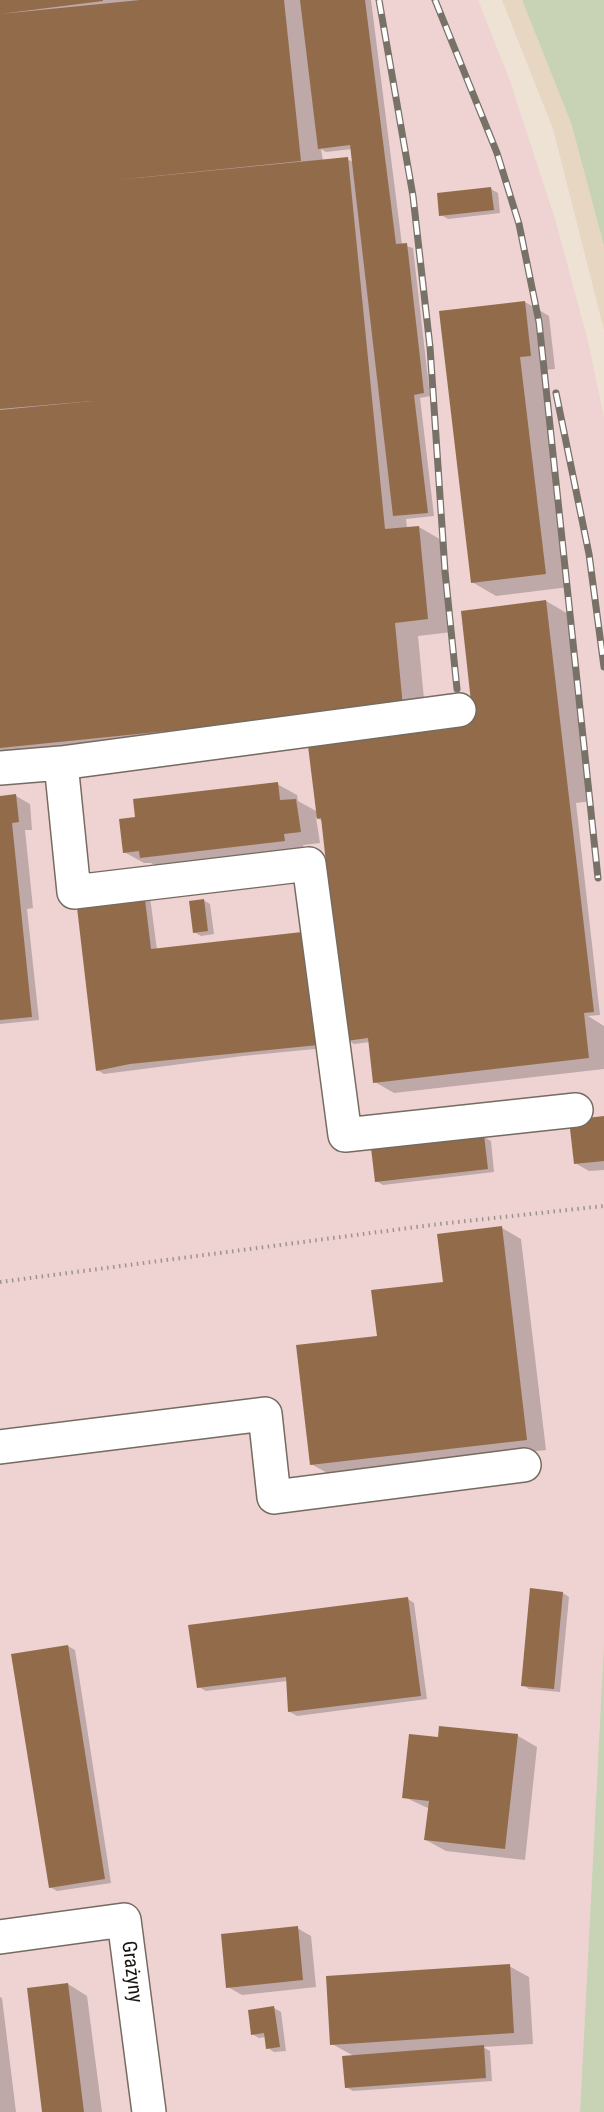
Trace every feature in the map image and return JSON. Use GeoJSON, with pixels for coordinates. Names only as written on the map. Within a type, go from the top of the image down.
{"type":"FeatureCollection","features":[{"type":"Feature","properties":{"kind":"lane"},"geometry":{"type":"LineString","coordinates":[[0,768],[61,763],[459,710]]}},
{"type":"Feature","properties":{"kind":"lane"},"geometry":{"type":"LineString","coordinates":[[61,763],[74,892],[309,864],[345,1135],[576,1110]]}},
{"type":"Feature","properties":{"kind":"lane"},"geometry":{"type":"LineString","coordinates":[[0,1447],[265,1414],[274,1497],[524,1465]]}},
{"type":"Feature","properties":{"kind":"lane","name":"Grażyny"},"geometry":{"type":"LineString","coordinates":[[0,1937],[124,1920],[149,2112]]}},
{"type":"Feature","properties":{"kind":"path"},"geometry":{"type":"LineString","coordinates":[[0,1282],[439,1224],[604,1206]]}},
{"type":"Feature","properties":{"kind":"shaded area"},"geometry":{"type":"Polygon","coordinates":[[[0,0],[478,0],[509,78],[555,219],[588,341],[604,418],[604,1643],[580,2112],[0,2112],[0,0]]]}},
{"type":"Feature","properties":{"kind":"shaded area"},"geometry":{"type":"Polygon","coordinates":[[[502,0],[522,0],[571,123],[604,246],[604,330],[553,129],[502,0]]]}},
{"type":"Feature","properties":{"kind":"green space"},"geometry":{"type":"Polygon","coordinates":[[[522,0],[604,0],[604,246],[571,123],[522,0]]]}},
{"type":"Feature","properties":{"kind":"green space"},"geometry":{"type":"Polygon","coordinates":[[[604,1643],[604,2112],[580,2112],[604,1643]]]}},
{"type":"Feature","properties":{"kind":"building"},"geometry":{"type":"Polygon","coordinates":[[[0,0],[103,0],[103,1],[0,14],[0,0]]]}},
{"type":"Feature","properties":{"kind":"building"},"geometry":{"type":"Polygon","coordinates":[[[140,0],[284,0],[301,161],[107,181],[348,157],[385,529],[419,526],[428,619],[395,623],[403,707],[0,748],[0,410],[92,401],[0,409],[0,14],[140,0]]]}},
{"type":"Feature","properties":{"kind":"building"},"geometry":{"type":"Polygon","coordinates":[[[300,0],[365,0],[396,244],[407,243],[424,393],[414,395],[428,513],[393,516],[350,145],[318,149],[300,0]]]}},
{"type":"Feature","properties":{"kind":"building"},"geometry":{"type":"Polygon","coordinates":[[[491,187],[494,210],[439,216],[437,193],[491,187]]]}},
{"type":"Feature","properties":{"kind":"building"},"geometry":{"type":"Polygon","coordinates":[[[525,301],[531,356],[520,357],[546,574],[471,583],[439,311],[525,301]]]}},
{"type":"Feature","properties":{"kind":"building"},"geometry":{"type":"Polygon","coordinates":[[[546,600],[594,1012],[584,1013],[589,1058],[373,1083],[368,1038],[346,1041],[321,818],[317,819],[308,746],[449,729],[448,723],[473,720],[461,611],[546,600]]]}},
{"type":"Feature","properties":{"kind":"building"},"geometry":{"type":"Polygon","coordinates":[[[278,782],[280,800],[296,799],[301,832],[284,834],[285,841],[140,858],[139,851],[123,853],[119,819],[135,817],[133,799],[278,782]]]}},
{"type":"Feature","properties":{"kind":"building"},"geometry":{"type":"Polygon","coordinates":[[[16,794],[19,822],[12,823],[32,1017],[0,1020],[0,796],[16,794]]]}},
{"type":"Feature","properties":{"kind":"building"},"geometry":{"type":"Polygon","coordinates":[[[144,891],[151,949],[302,932],[310,1004],[314,1004],[318,1045],[130,1064],[96,1071],[76,899],[144,891]]]}},
{"type":"Feature","properties":{"kind":"building"},"geometry":{"type":"Polygon","coordinates":[[[204,899],[208,931],[193,933],[189,901],[204,899]]]}},
{"type":"Feature","properties":{"kind":"building"},"geometry":{"type":"Polygon","coordinates":[[[604,1116],[604,1161],[574,1164],[569,1120],[604,1116]]]}},
{"type":"Feature","properties":{"kind":"building"},"geometry":{"type":"Polygon","coordinates":[[[484,1135],[488,1169],[375,1182],[371,1148],[484,1135]]]}},
{"type":"Feature","properties":{"kind":"building"},"geometry":{"type":"Polygon","coordinates":[[[502,1226],[527,1440],[310,1465],[296,1345],[377,1336],[371,1290],[443,1282],[437,1234],[502,1226]]]}},
{"type":"Feature","properties":{"kind":"building"},"geometry":{"type":"Polygon","coordinates":[[[530,1588],[563,1592],[554,1689],[521,1686],[530,1588]]]}},
{"type":"Feature","properties":{"kind":"building"},"geometry":{"type":"Polygon","coordinates":[[[408,1597],[421,1696],[288,1712],[286,1677],[197,1688],[188,1625],[408,1597]]]}},
{"type":"Feature","properties":{"kind":"building"},"geometry":{"type":"Polygon","coordinates":[[[68,1645],[105,1879],[49,1888],[11,1654],[68,1645]]]}},
{"type":"Feature","properties":{"kind":"building"},"geometry":{"type":"Polygon","coordinates":[[[439,1726],[518,1734],[505,1849],[424,1840],[429,1801],[402,1798],[409,1734],[438,1737],[439,1726]]]}},
{"type":"Feature","properties":{"kind":"building"},"geometry":{"type":"Polygon","coordinates":[[[298,1926],[303,1980],[226,1988],[221,1934],[298,1926]]]}},
{"type":"Feature","properties":{"kind":"building"},"geometry":{"type":"Polygon","coordinates":[[[510,1964],[514,2033],[330,2045],[326,1976],[510,1964]]]}},
{"type":"Feature","properties":{"kind":"building"},"geometry":{"type":"Polygon","coordinates":[[[68,1983],[84,2112],[42,2112],[27,1988],[68,1983]]]}},
{"type":"Feature","properties":{"kind":"building"},"geometry":{"type":"Polygon","coordinates":[[[274,2006],[280,2047],[266,2049],[264,2033],[251,2035],[248,2010],[274,2006]]]}},
{"type":"Feature","properties":{"kind":"building"},"geometry":{"type":"Polygon","coordinates":[[[484,2045],[486,2078],[345,2088],[342,2056],[484,2045]]]}},
{"type":"Feature","properties":{"kind":"railway"},"geometry":{"type":"LineString","coordinates":[[379,0],[413,196],[430,347],[445,571],[457,689]]}},
{"type":"Feature","properties":{"kind":"railway"},"geometry":{"type":"LineString","coordinates":[[435,0],[497,153],[519,224],[539,322],[598,878]]}},
{"type":"Feature","properties":{"kind":"railway"},"geometry":{"type":"LineString","coordinates":[[556,393],[589,554],[604,667]]}}]}
